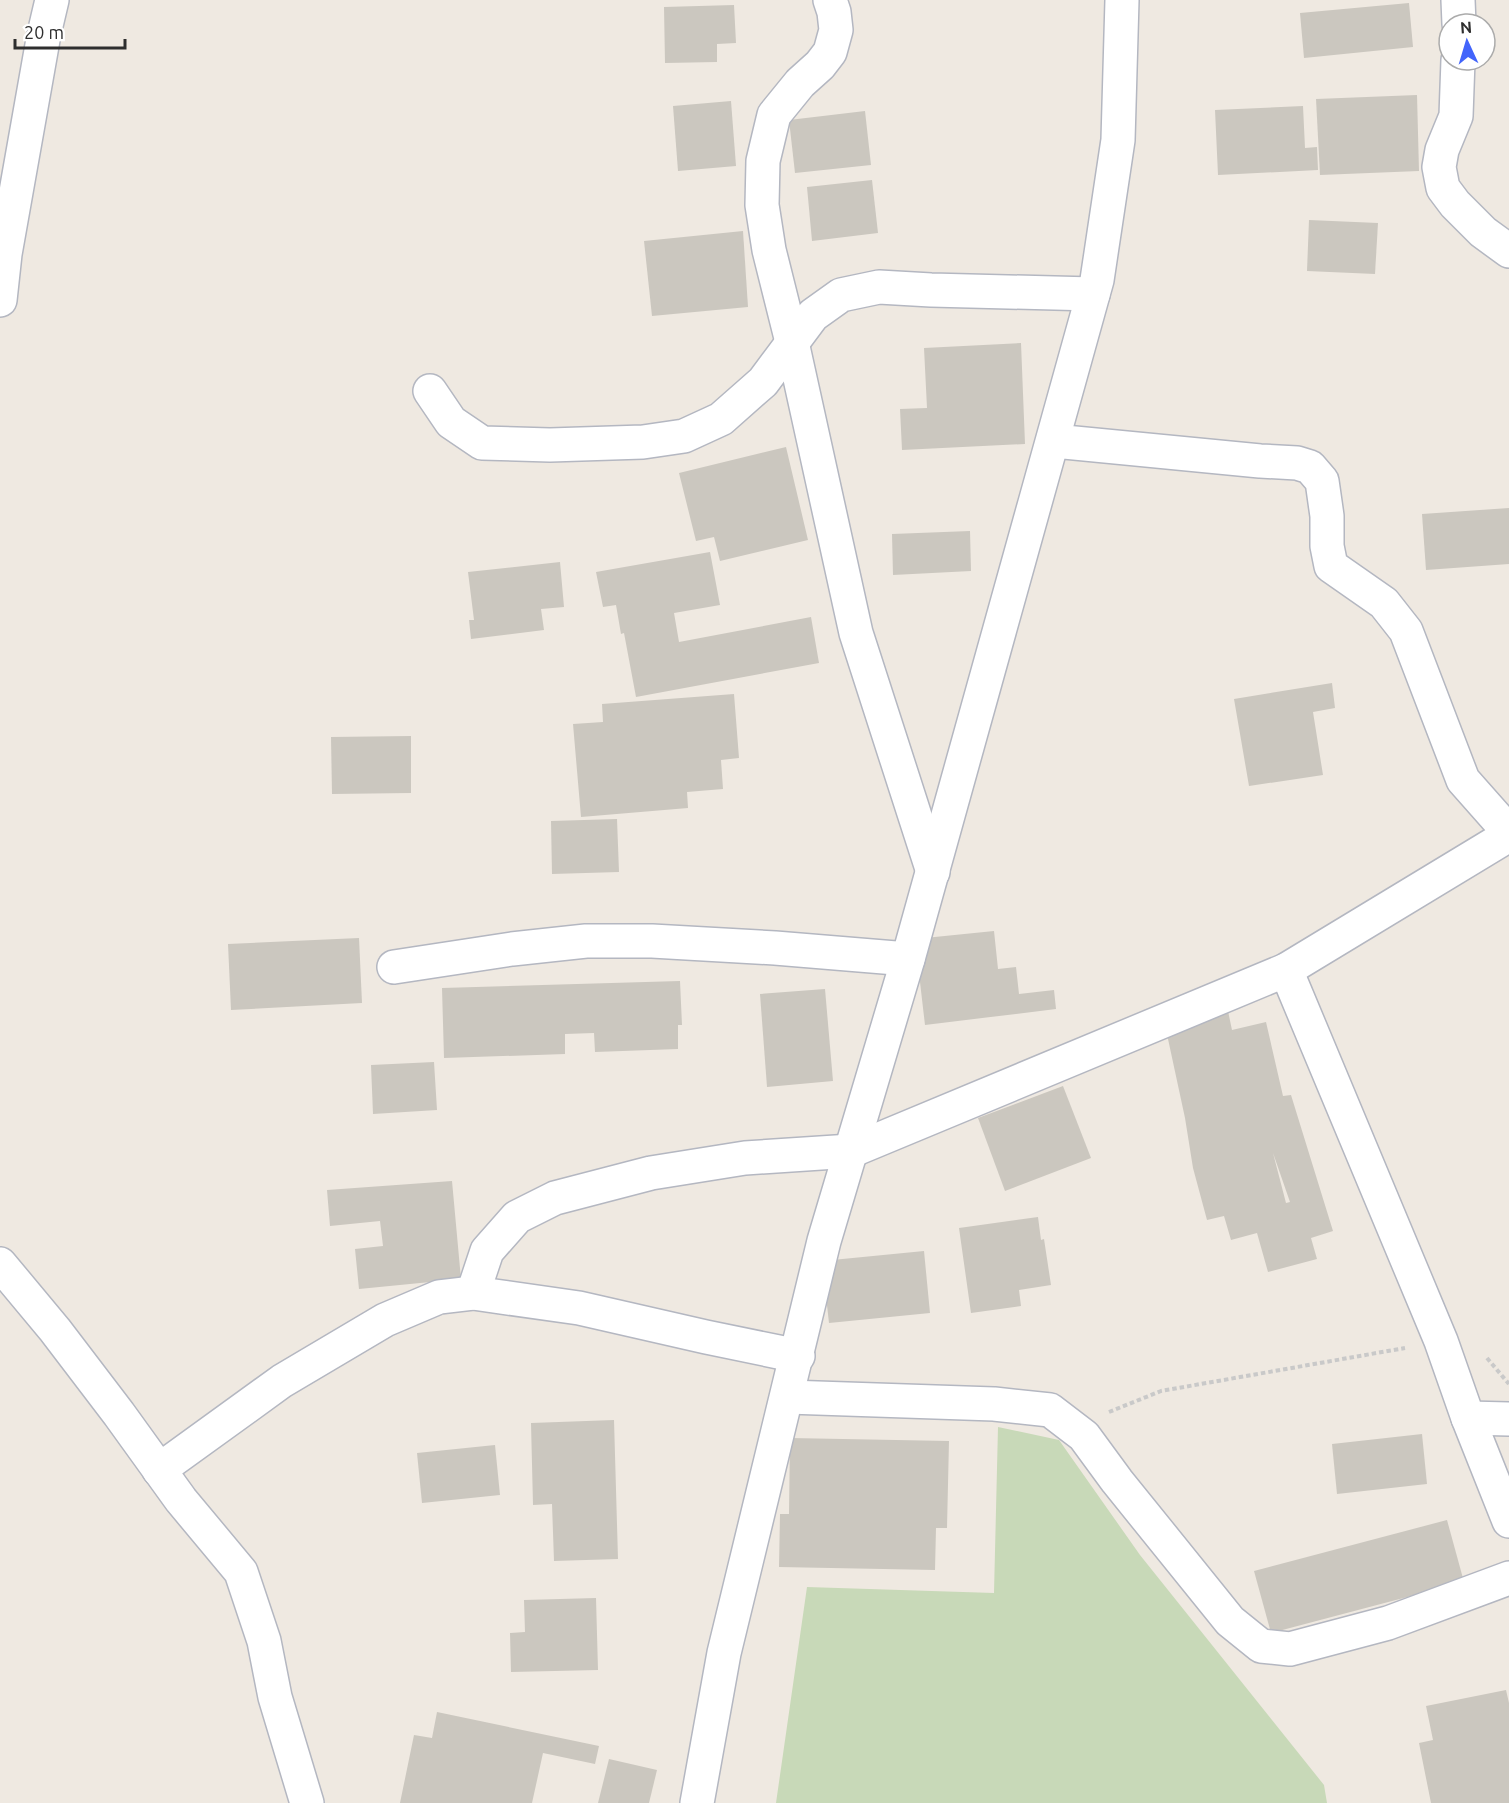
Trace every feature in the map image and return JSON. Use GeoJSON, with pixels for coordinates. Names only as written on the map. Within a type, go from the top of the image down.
{"type":"FeatureCollection","features":[{"type":"Feature","properties":{"kind":"street"},"geometry":{"type":"LineString","coordinates":[[0,300],[5,254],[52,0]]}},
{"type":"Feature","properties":{"kind":"street"},"geometry":{"type":"LineString","coordinates":[[830,0],[836,30],[830,52],[800,83],[774,115],[763,161],[762,205],[769,250],[792,342],[856,633],[933,872]]}},
{"type":"Feature","properties":{"kind":"street"},"geometry":{"type":"LineString","coordinates":[[697,1803],[724,1653],[798,1356],[824,1241],[933,872],[1093,294],[1118,140],[1122,0]]}},
{"type":"Feature","properties":{"kind":"street"},"geometry":{"type":"LineString","coordinates":[[1458,72],[1456,116],[1442,150],[1439,167],[1443,188],[1455,204],[1483,232],[1509,251]]}},
{"type":"Feature","properties":{"kind":"street"},"geometry":{"type":"LineString","coordinates":[[430,391],[451,422],[482,443],[550,445],[643,442],[684,436],[721,419],[763,382],[813,315],[841,295],[879,286],[931,290],[1093,294]]}},
{"type":"Feature","properties":{"kind":"street"},"geometry":{"type":"LineString","coordinates":[[473,1293],[487,1251],[517,1217],[555,1198],[651,1173],[745,1158],[851,1151],[1286,970],[1509,834],[1463,780],[1406,631],[1383,603],[1331,566],[1326,546],[1327,516],[1322,482],[1310,467],[1298,463],[1054,441]]}},
{"type":"Feature","properties":{"kind":"street"},"geometry":{"type":"LineString","coordinates":[[394,967],[586,940],[775,948],[908,959]]}},
{"type":"Feature","properties":{"kind":"street"},"geometry":{"type":"LineString","coordinates":[[1286,970],[1441,1341],[1468,1418],[1509,1521]]}},
{"type":"Feature","properties":{"kind":"street"},"geometry":{"type":"LineString","coordinates":[[0,1264],[55,1330],[181,1500],[241,1572],[264,1641],[275,1697],[307,1803]]}},
{"type":"Feature","properties":{"kind":"street"},"geometry":{"type":"LineString","coordinates":[[159,1470],[282,1381],[385,1320],[439,1297],[473,1293],[579,1308],[798,1356]]}},
{"type":"Feature","properties":{"kind":"street"},"geometry":{"type":"LineString","coordinates":[[788,1397],[994,1404],[1050,1410],[1084,1436],[1117,1481],[1230,1621],[1261,1646],[1290,1648],[1388,1623],[1509,1578]]}},
{"type":"Feature","properties":{"kind":"street"},"geometry":{"type":"LineString","coordinates":[[1468,1418],[1509,1419]]}},
{"type":"Feature","properties":{"kind":"path"},"geometry":{"type":"LineString","coordinates":[[1072,1426],[1161,1391],[1441,1341],[1485,1356],[1509,1384]]}},
{"type":"Feature","properties":{"kind":"green space"},"geometry":{"type":"Polygon","coordinates":[[[998,1427],[1059,1440],[1140,1555],[1324,1785],[1327,1803],[776,1803],[807,1587],[994,1593],[998,1427]]]}},
{"type":"Feature","properties":{"kind":"building"},"geometry":{"type":"Polygon","coordinates":[[[1409,3],[1413,47],[1304,58],[1300,13],[1409,3]]]}},
{"type":"Feature","properties":{"kind":"building"},"geometry":{"type":"Polygon","coordinates":[[[734,5],[736,43],[717,44],[717,62],[665,63],[664,7],[734,5]]]}},
{"type":"Feature","properties":{"kind":"building"},"geometry":{"type":"Polygon","coordinates":[[[1417,95],[1419,171],[1320,175],[1316,99],[1417,95]]]}},
{"type":"Feature","properties":{"kind":"building"},"geometry":{"type":"Polygon","coordinates":[[[731,101],[736,166],[678,171],[673,106],[731,101]]]}},
{"type":"Feature","properties":{"kind":"building"},"geometry":{"type":"Polygon","coordinates":[[[1303,106],[1305,148],[1317,147],[1318,170],[1218,175],[1215,110],[1303,106]]]}},
{"type":"Feature","properties":{"kind":"building"},"geometry":{"type":"Polygon","coordinates":[[[865,111],[871,165],[795,173],[789,120],[865,111]]]}},
{"type":"Feature","properties":{"kind":"building"},"geometry":{"type":"Polygon","coordinates":[[[872,180],[878,233],[812,241],[807,187],[872,180]]]}},
{"type":"Feature","properties":{"kind":"building"},"geometry":{"type":"Polygon","coordinates":[[[1309,220],[1378,223],[1375,274],[1307,271],[1309,220]]]}},
{"type":"Feature","properties":{"kind":"building"},"geometry":{"type":"Polygon","coordinates":[[[743,231],[748,307],[652,316],[644,241],[743,231]]]}},
{"type":"Feature","properties":{"kind":"building"},"geometry":{"type":"Polygon","coordinates":[[[1021,343],[1025,444],[902,450],[900,409],[927,408],[924,348],[1021,343]]]}},
{"type":"Feature","properties":{"kind":"building"},"geometry":{"type":"Polygon","coordinates":[[[786,447],[808,540],[720,561],[714,537],[696,541],[679,473],[786,447]]]}},
{"type":"Feature","properties":{"kind":"building"},"geometry":{"type":"Polygon","coordinates":[[[1509,508],[1509,564],[1426,570],[1422,514],[1509,508]]]}},
{"type":"Feature","properties":{"kind":"building"},"geometry":{"type":"Polygon","coordinates":[[[970,531],[971,571],[893,575],[892,534],[970,531]]]}},
{"type":"Feature","properties":{"kind":"building"},"geometry":{"type":"Polygon","coordinates":[[[710,552],[720,605],[674,613],[679,642],[811,617],[819,663],[636,697],[624,633],[621,634],[616,605],[603,607],[596,572],[710,552]]]}},
{"type":"Feature","properties":{"kind":"building"},"geometry":{"type":"Polygon","coordinates":[[[560,562],[564,607],[541,609],[544,630],[471,639],[469,620],[474,620],[468,572],[560,562]]]}},
{"type":"Feature","properties":{"kind":"building"},"geometry":{"type":"Polygon","coordinates":[[[1332,683],[1335,708],[1313,712],[1323,775],[1249,786],[1234,699],[1332,683]]]}},
{"type":"Feature","properties":{"kind":"building"},"geometry":{"type":"Polygon","coordinates":[[[734,694],[739,758],[721,760],[723,789],[687,792],[688,808],[581,817],[573,724],[603,722],[602,704],[734,694]]]}},
{"type":"Feature","properties":{"kind":"building"},"geometry":{"type":"Polygon","coordinates":[[[411,736],[411,793],[332,794],[331,737],[411,736]]]}},
{"type":"Feature","properties":{"kind":"building"},"geometry":{"type":"Polygon","coordinates":[[[617,819],[619,872],[552,874],[551,821],[617,819]]]}},
{"type":"Feature","properties":{"kind":"building"},"geometry":{"type":"Polygon","coordinates":[[[994,931],[998,969],[1016,967],[1019,994],[1054,990],[1056,1009],[925,1025],[915,939],[994,931]]]}},
{"type":"Feature","properties":{"kind":"building"},"geometry":{"type":"Polygon","coordinates":[[[359,938],[362,1003],[231,1010],[228,944],[359,938]]]}},
{"type":"Feature","properties":{"kind":"building"},"geometry":{"type":"Polygon","coordinates":[[[680,981],[682,1025],[678,1025],[678,1049],[595,1052],[594,1033],[565,1034],[565,1054],[444,1058],[442,988],[680,981]]]}},
{"type":"Feature","properties":{"kind":"building"},"geometry":{"type":"Polygon","coordinates":[[[825,989],[833,1081],[767,1087],[760,994],[825,989]]]}},
{"type":"Feature","properties":{"kind":"building"},"geometry":{"type":"Polygon","coordinates":[[[1228,1011],[1232,1030],[1266,1022],[1283,1096],[1291,1095],[1333,1231],[1311,1238],[1317,1259],[1268,1272],[1257,1233],[1231,1240],[1224,1216],[1207,1220],[1193,1168],[1165,1025],[1228,1011]],[[1273,1153],[1286,1203],[1290,1202],[1273,1153]]]}},
{"type":"Feature","properties":{"kind":"building"},"geometry":{"type":"Polygon","coordinates":[[[434,1062],[437,1110],[373,1114],[371,1065],[434,1062]]]}},
{"type":"Feature","properties":{"kind":"building"},"geometry":{"type":"Polygon","coordinates":[[[1063,1086],[1091,1158],[1005,1191],[978,1118],[1063,1086]]]}},
{"type":"Feature","properties":{"kind":"building"},"geometry":{"type":"Polygon","coordinates":[[[452,1181],[461,1279],[359,1289],[355,1249],[383,1246],[380,1221],[330,1226],[327,1190],[452,1181]]]}},
{"type":"Feature","properties":{"kind":"building"},"geometry":{"type":"Polygon","coordinates":[[[1038,1217],[1051,1285],[1019,1290],[1021,1306],[971,1313],[959,1228],[1038,1217]]]}},
{"type":"Feature","properties":{"kind":"building"},"geometry":{"type":"Polygon","coordinates":[[[924,1251],[930,1313],[829,1323],[822,1261],[924,1251]]]}},
{"type":"Feature","properties":{"kind":"building"},"geometry":{"type":"Polygon","coordinates":[[[614,1420],[618,1559],[554,1561],[552,1504],[533,1505],[531,1423],[614,1420]]]}},
{"type":"Feature","properties":{"kind":"building"},"geometry":{"type":"Polygon","coordinates":[[[1422,1434],[1427,1484],[1337,1494],[1332,1444],[1422,1434]]]}},
{"type":"Feature","properties":{"kind":"building"},"geometry":{"type":"Polygon","coordinates":[[[790,1438],[949,1441],[947,1528],[936,1528],[935,1570],[779,1567],[780,1514],[789,1514],[790,1438]]]}},
{"type":"Feature","properties":{"kind":"building"},"geometry":{"type":"Polygon","coordinates":[[[495,1445],[500,1495],[422,1503],[417,1453],[495,1445]]]}},
{"type":"Feature","properties":{"kind":"building"},"geometry":{"type":"Polygon","coordinates":[[[1447,1520],[1464,1582],[1271,1633],[1254,1571],[1447,1520]]]}},
{"type":"Feature","properties":{"kind":"building"},"geometry":{"type":"Polygon","coordinates":[[[596,1598],[598,1670],[511,1672],[510,1633],[525,1632],[524,1600],[596,1598]]]}},
{"type":"Feature","properties":{"kind":"building"},"geometry":{"type":"Polygon","coordinates":[[[1506,1690],[1509,1703],[1509,1803],[1431,1803],[1419,1743],[1433,1740],[1426,1706],[1506,1690]]]}},
{"type":"Feature","properties":{"kind":"building"},"geometry":{"type":"Polygon","coordinates":[[[437,1712],[599,1746],[595,1764],[543,1753],[532,1803],[400,1803],[414,1735],[432,1738],[437,1712]]]}},
{"type":"Feature","properties":{"kind":"building"},"geometry":{"type":"Polygon","coordinates":[[[609,1759],[657,1770],[649,1803],[598,1803],[609,1759]]]}}]}
